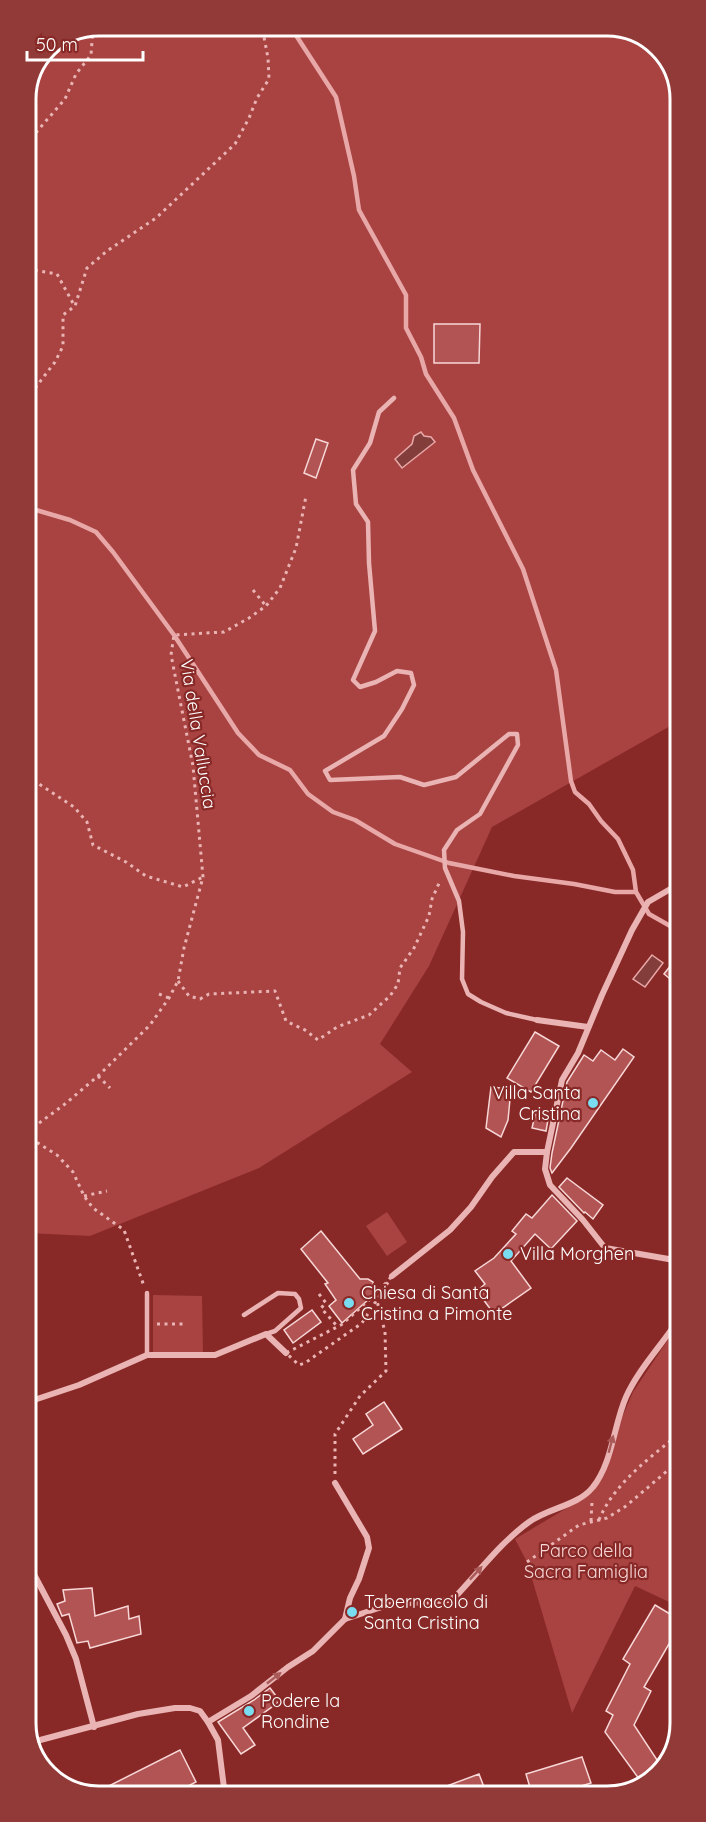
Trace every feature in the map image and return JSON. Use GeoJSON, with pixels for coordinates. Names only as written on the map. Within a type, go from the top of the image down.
{"type":"FeatureCollection","features":[{"type":"Feature","properties":{"kind":"street"},"geometry":{"type":"LineString","coordinates":[[670,889],[648,902],[632,930],[578,1053],[562,1080],[545,1169],[550,1185],[583,1220],[605,1248],[670,1259]]}},
{"type":"Feature","properties":{"kind":"street"},"geometry":{"type":"LineString","coordinates":[[537,1020],[588,1027]]}},
{"type":"Feature","properties":{"kind":"street"},"geometry":{"type":"LineString","coordinates":[[392,1276],[450,1230],[471,1208],[492,1176],[514,1152],[547,1152]]}},
{"type":"Feature","properties":{"kind":"street"},"geometry":{"type":"LineString","coordinates":[[208,1722],[251,1696],[313,1651],[345,1619],[388,1605],[449,1600],[455,1597],[516,1532],[531,1520],[578,1499],[592,1489],[605,1466],[627,1394],[670,1332]]}},
{"type":"Feature","properties":{"kind":"street"},"geometry":{"type":"LineString","coordinates":[[36,1399],[79,1385],[147,1356],[215,1354],[266,1334],[286,1353]]}},
{"type":"Feature","properties":{"kind":"street"},"geometry":{"type":"LineString","coordinates":[[335,1483],[367,1538],[369,1548],[350,1598],[345,1619]]}},
{"type":"Feature","properties":{"kind":"street"},"geometry":{"type":"LineString","coordinates":[[36,1579],[76,1659],[94,1727]]}},
{"type":"Feature","properties":{"kind":"street"},"geometry":{"type":"LineString","coordinates":[[39,1741],[138,1714],[190,1708],[200,1711],[218,1740],[224,1786]]}},
{"type":"Feature","properties":{"kind":"lane"},"geometry":{"type":"LineString","coordinates":[[394,398],[379,412],[369,443],[353,470],[356,504],[368,522],[375,631],[353,680],[360,687],[397,671],[411,673],[414,685],[402,709],[384,735],[326,771],[330,780],[400,777],[424,785],[456,777],[509,734],[517,734],[518,745],[480,814],[458,830],[444,850],[445,867],[459,901],[464,932],[462,979],[468,994],[506,1012],[537,1020]]}},
{"type":"Feature","properties":{"kind":"lane"},"geometry":{"type":"LineString","coordinates":[[147,1293],[147,1356]]}},
{"type":"Feature","properties":{"kind":"lane"},"geometry":{"type":"LineString","coordinates":[[244,1316],[278,1293],[295,1294],[301,1308],[275,1331],[266,1334]]}},
{"type":"Feature","properties":{"kind":"path"},"geometry":{"type":"LineString","coordinates":[[36,387],[55,362],[63,346],[63,315],[75,306],[87,268],[107,250],[156,218],[235,144],[268,79],[268,58],[264,36]]}},
{"type":"Feature","properties":{"kind":"path"},"geometry":{"type":"LineString","coordinates":[[36,132],[65,99],[76,74],[91,55],[92,37]]}},
{"type":"Feature","properties":{"kind":"path"},"geometry":{"type":"LineString","coordinates":[[36,270],[57,274],[75,306]]}},
{"type":"Feature","properties":{"kind":"path","name":"Via della Valluccia"},"geometry":{"type":"LineString","coordinates":[[36,1126],[98,1077],[150,1025],[169,998],[177,981],[203,877],[193,766],[171,655],[174,635],[224,632],[266,606],[280,588],[296,548],[306,496]]}},
{"type":"Feature","properties":{"kind":"path"},"geometry":{"type":"LineString","coordinates":[[253,590],[266,606]]}},
{"type":"Feature","properties":{"kind":"path"},"geometry":{"type":"LineString","coordinates":[[36,782],[74,807],[87,822],[93,845],[126,862],[146,876],[183,887],[203,877]]}},
{"type":"Feature","properties":{"kind":"path"},"geometry":{"type":"LineString","coordinates":[[177,981],[189,996],[200,999],[210,994],[275,991],[286,1021],[305,1030],[318,1040],[337,1027],[369,1015],[390,996],[398,984],[400,968],[414,948],[429,916],[432,899],[445,867]]}},
{"type":"Feature","properties":{"kind":"path"},"geometry":{"type":"LineString","coordinates":[[159,994],[169,998]]}},
{"type":"Feature","properties":{"kind":"path"},"geometry":{"type":"LineString","coordinates":[[98,1077],[110,1088]]}},
{"type":"Feature","properties":{"kind":"path"},"geometry":{"type":"LineString","coordinates":[[36,1142],[57,1155],[73,1173],[84,1196],[93,1208],[124,1230],[147,1293]]}},
{"type":"Feature","properties":{"kind":"path"},"geometry":{"type":"LineString","coordinates":[[84,1196],[107,1191]]}},
{"type":"Feature","properties":{"kind":"path"},"geometry":{"type":"LineString","coordinates":[[392,1276],[362,1323],[305,1364],[299,1365],[286,1353],[337,1327],[364,1306],[392,1276]]}},
{"type":"Feature","properties":{"kind":"path"},"geometry":{"type":"LineString","coordinates":[[319,1294],[326,1303],[321,1308],[337,1327]]}},
{"type":"Feature","properties":{"kind":"path"},"geometry":{"type":"LineString","coordinates":[[335,1483],[335,1434],[360,1396],[386,1371],[385,1332],[377,1301]]}},
{"type":"Feature","properties":{"kind":"path"},"geometry":{"type":"LineString","coordinates":[[146,1324],[185,1324]]}},
{"type":"Feature","properties":{"kind":"path"},"geometry":{"type":"LineString","coordinates":[[599,1520],[605,1506],[635,1471],[670,1441]]}},
{"type":"Feature","properties":{"kind":"path"},"geometry":{"type":"LineString","coordinates":[[527,1562],[579,1525],[607,1518],[626,1506],[670,1469]]}},
{"type":"Feature","properties":{"kind":"path"},"geometry":{"type":"LineString","coordinates":[[591,1521],[592,1489]]}},
{"type":"Feature","properties":{"kind":"green space"},"geometry":{"type":"Polygon","coordinates":[[[99,36],[611,36],[638,44],[659,64],[668,83],[670,99],[670,726],[492,827],[429,966],[380,1044],[412,1072],[259,1168],[90,1236],[36,1233],[36,95],[43,71],[49,61],[68,44],[79,39],[99,36]]]}},
{"type":"Feature","properties":{"kind":"green space"},"geometry":{"type":"Polygon","coordinates":[[[387,1212],[407,1242],[387,1256],[366,1226],[387,1212]]]}},
{"type":"Feature","properties":{"kind":"green space"},"geometry":{"type":"Polygon","coordinates":[[[153,1295],[202,1296],[203,1353],[153,1352],[153,1295]]]}},
{"type":"Feature","properties":{"kind":"green space","name":"Parco della Sacra Famiglia"},"geometry":{"type":"Polygon","coordinates":[[[670,1337],[670,1602],[635,1586],[572,1713],[527,1562],[515,1539],[592,1493],[604,1476],[621,1420],[633,1392],[670,1337]]]}},
{"type":"Feature","properties":{"kind":"shaded area"},"geometry":{"type":"Polygon","coordinates":[[[421,432],[435,442],[402,468],[395,459],[412,444],[414,436],[421,432]]]}},
{"type":"Feature","properties":{"kind":"shaded area"},"geometry":{"type":"Polygon","coordinates":[[[652,955],[663,963],[645,987],[633,979],[652,955]]]}},
{"type":"Feature","properties":{"kind":"building"},"geometry":{"type":"Polygon","coordinates":[[[434,324],[480,324],[479,363],[434,363],[434,324]]]}},
{"type":"Feature","properties":{"kind":"building"},"geometry":{"type":"Polygon","coordinates":[[[316,439],[328,443],[316,478],[304,473],[316,439]]]}},
{"type":"Feature","properties":{"kind":"building"},"geometry":{"type":"Polygon","coordinates":[[[670,966],[670,979],[664,974],[670,966]]]}},
{"type":"Feature","properties":{"kind":"building"},"geometry":{"type":"Polygon","coordinates":[[[535,1032],[559,1046],[531,1092],[507,1078],[535,1032]]]}},
{"type":"Feature","properties":{"kind":"building","name":"Villa Santa Cristina"},"geometry":{"type":"Polygon","coordinates":[[[623,1049],[634,1057],[552,1173],[550,1168],[552,1153],[567,1082],[584,1055],[593,1061],[601,1050],[615,1060],[623,1049]]]}},
{"type":"Feature","properties":{"kind":"building"},"geometry":{"type":"Polygon","coordinates":[[[491,1087],[511,1089],[508,1120],[501,1137],[486,1128],[491,1087]]]}},
{"type":"Feature","properties":{"kind":"building"},"geometry":{"type":"Polygon","coordinates":[[[536,1111],[549,1114],[546,1131],[532,1128],[536,1111]]]}},
{"type":"Feature","properties":{"kind":"building"},"geometry":{"type":"Polygon","coordinates":[[[567,1178],[603,1205],[593,1219],[559,1187],[567,1178]]]}},
{"type":"Feature","properties":{"kind":"building","name":"Villa Morghen"},"geometry":{"type":"Polygon","coordinates":[[[552,1195],[577,1221],[551,1249],[535,1234],[511,1261],[531,1288],[494,1314],[477,1291],[485,1284],[475,1271],[494,1258],[516,1234],[512,1231],[526,1214],[532,1218],[552,1195]]]}},
{"type":"Feature","properties":{"kind":"building"},"geometry":{"type":"Polygon","coordinates":[[[321,1231],[360,1279],[373,1282],[373,1287],[377,1292],[342,1323],[329,1306],[336,1300],[325,1284],[328,1283],[301,1249],[321,1231]]]}},
{"type":"Feature","properties":{"kind":"building"},"geometry":{"type":"Polygon","coordinates":[[[312,1310],[321,1322],[293,1343],[284,1330],[312,1310]]]}},
{"type":"Feature","properties":{"kind":"building"},"geometry":{"type":"Polygon","coordinates":[[[384,1402],[402,1429],[363,1454],[353,1439],[373,1425],[366,1414],[384,1402]]]}},
{"type":"Feature","properties":{"kind":"building"},"geometry":{"type":"Polygon","coordinates":[[[92,1588],[95,1616],[128,1606],[129,1619],[139,1616],[141,1634],[90,1648],[88,1641],[77,1643],[69,1614],[62,1616],[57,1604],[65,1601],[63,1590],[92,1588]]]}},
{"type":"Feature","properties":{"kind":"building"},"geometry":{"type":"Polygon","coordinates":[[[655,1605],[670,1614],[670,1642],[644,1687],[651,1691],[634,1725],[657,1760],[638,1777],[605,1732],[613,1715],[606,1711],[630,1664],[623,1659],[655,1605]]]}},
{"type":"Feature","properties":{"kind":"building","name":"Podere la Rondine"},"geometry":{"type":"Polygon","coordinates":[[[270,1688],[280,1701],[243,1728],[255,1745],[241,1754],[218,1722],[270,1688]]]}},
{"type":"Feature","properties":{"kind":"building"},"geometry":{"type":"Polygon","coordinates":[[[180,1750],[196,1782],[188,1786],[109,1786],[180,1750]]]}},
{"type":"Feature","properties":{"kind":"building"},"geometry":{"type":"Polygon","coordinates":[[[582,1757],[591,1783],[581,1786],[530,1786],[526,1774],[582,1757]]]}},
{"type":"Feature","properties":{"kind":"building"},"geometry":{"type":"Polygon","coordinates":[[[479,1774],[484,1786],[447,1786],[479,1774]]]}},
{"type":"Feature","properties":{"kind":"waterway"},"geometry":{"type":"LineString","coordinates":[[296,36],[336,97],[354,176],[359,210],[406,295],[406,328],[421,357],[426,374],[454,418],[473,470],[523,569],[556,670],[571,781],[575,792],[589,804],[618,839],[633,870],[636,892],[649,914],[670,926]]}},
{"type":"Feature","properties":{"kind":"waterway"},"geometry":{"type":"LineString","coordinates":[[36,510],[70,520],[96,532],[174,635],[238,733],[259,755],[290,770],[308,794],[333,812],[355,820],[395,844],[449,863],[615,892],[636,892]]}},
{"type":"Feature","properties":{"kind":"place","name":"Villa Santa Cristina"},"geometry":{"type":"Point","coordinates":[593,1103]}},
{"type":"Feature","properties":{"kind":"place","name":"Villa Morghen"},"geometry":{"type":"Point","coordinates":[508,1254]}},
{"type":"Feature","properties":{"kind":"place","name":"Chiesa di Santa Cristina a Pimonte"},"geometry":{"type":"Point","coordinates":[349,1303]}},
{"type":"Feature","properties":{"kind":"place","name":"Tabernacolo di Santa Cristina"},"geometry":{"type":"Point","coordinates":[352,1612]}},
{"type":"Feature","properties":{"kind":"place","name":"Podere la Rondine"},"geometry":{"type":"Point","coordinates":[249,1711]}}]}
